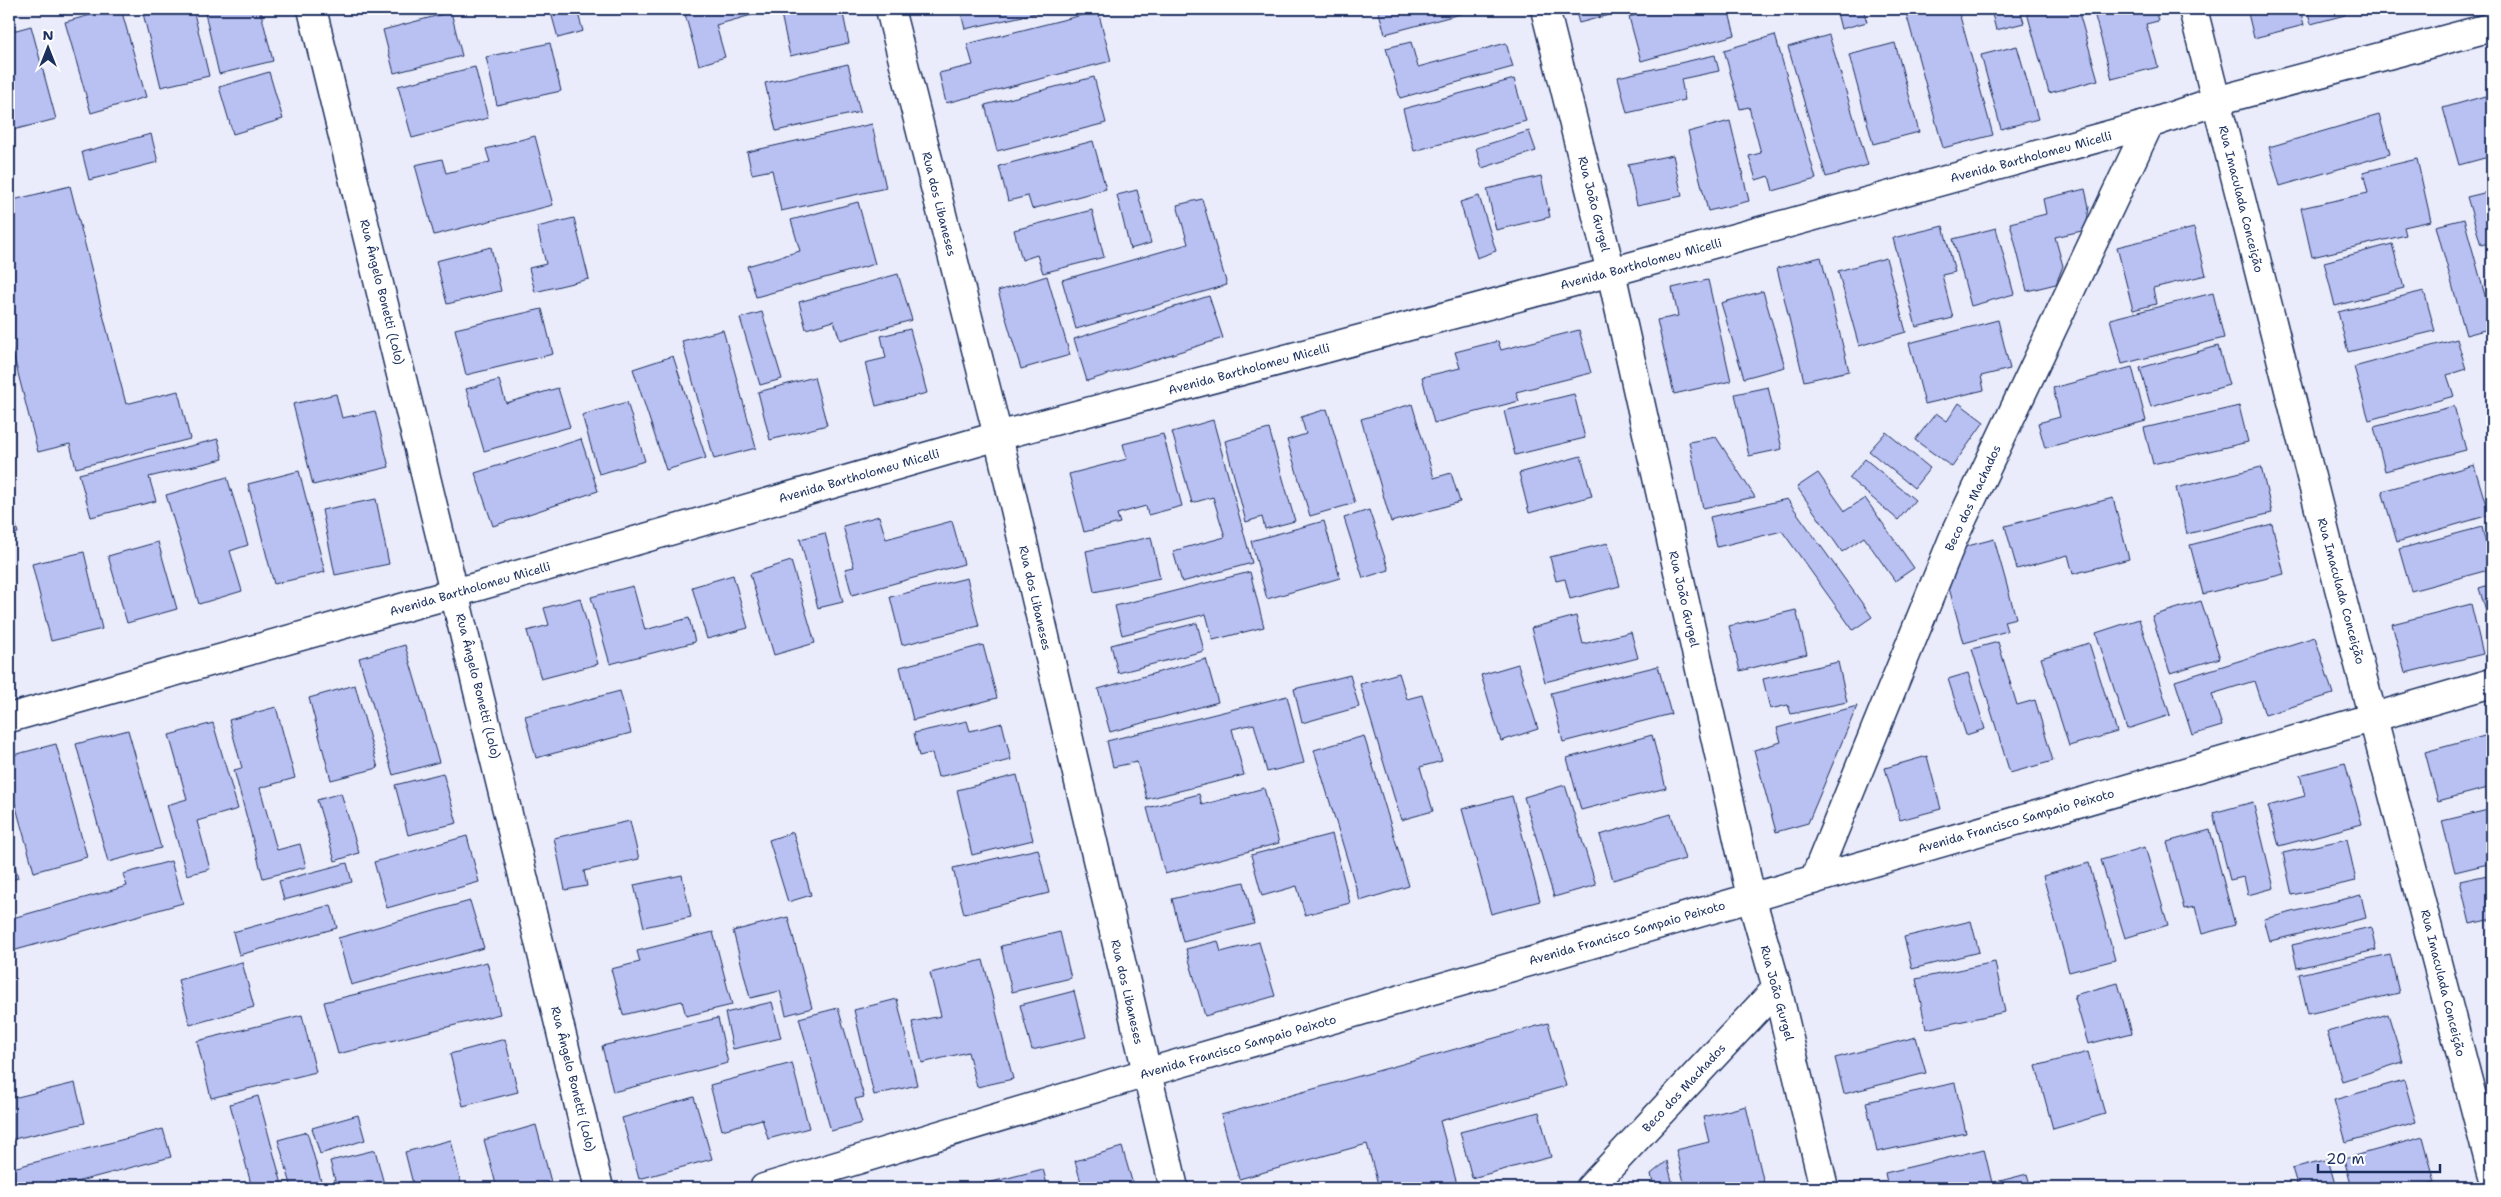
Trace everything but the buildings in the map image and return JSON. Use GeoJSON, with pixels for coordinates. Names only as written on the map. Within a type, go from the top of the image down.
{"type":"FeatureCollection","features":[{"type":"Feature","properties":{"kind":"street","name":"Rua Ângelo Bonetti (Lolo)"},"geometry":{"type":"LineString","coordinates":[[312,9],[599,1188]]}},
{"type":"Feature","properties":{"kind":"street","name":"Rua dos Libaneses"},"geometry":{"type":"LineString","coordinates":[[890,9],[998,436],[1174,1188]]}},
{"type":"Feature","properties":{"kind":"street","name":"Rua João Gurgel"},"geometry":{"type":"LineString","coordinates":[[1545,9],[1612,272],[1751,897],[1777,988],[1824,1188]]}},
{"type":"Feature","properties":{"kind":"street","name":"Rua Imaculada Conceição"},"geometry":{"type":"LineString","coordinates":[[2193,9],[2338,584],[2492,1173]]}},
{"type":"Feature","properties":{"kind":"street","name":"Avenida Bartholomeu Micelli"},"geometry":{"type":"LineString","coordinates":[[9,718],[455,593],[998,436],[1612,272],[2150,124],[2216,101],[2492,27]]}},
{"type":"Feature","properties":{"kind":"street","name":"Beco dos Machados"},"geometry":{"type":"LineString","coordinates":[[1814,880],[1954,539],[2150,124]]}},
{"type":"Feature","properties":{"kind":"street","name":"Avenida Francisco Sampaio Peixoto"},"geometry":{"type":"LineString","coordinates":[[764,1188],[1146,1073],[2492,683]]}},
{"type":"Feature","properties":{"kind":"street","name":"Beco dos Machados"},"geometry":{"type":"LineString","coordinates":[[1590,1188],[1777,988]]}}]}
